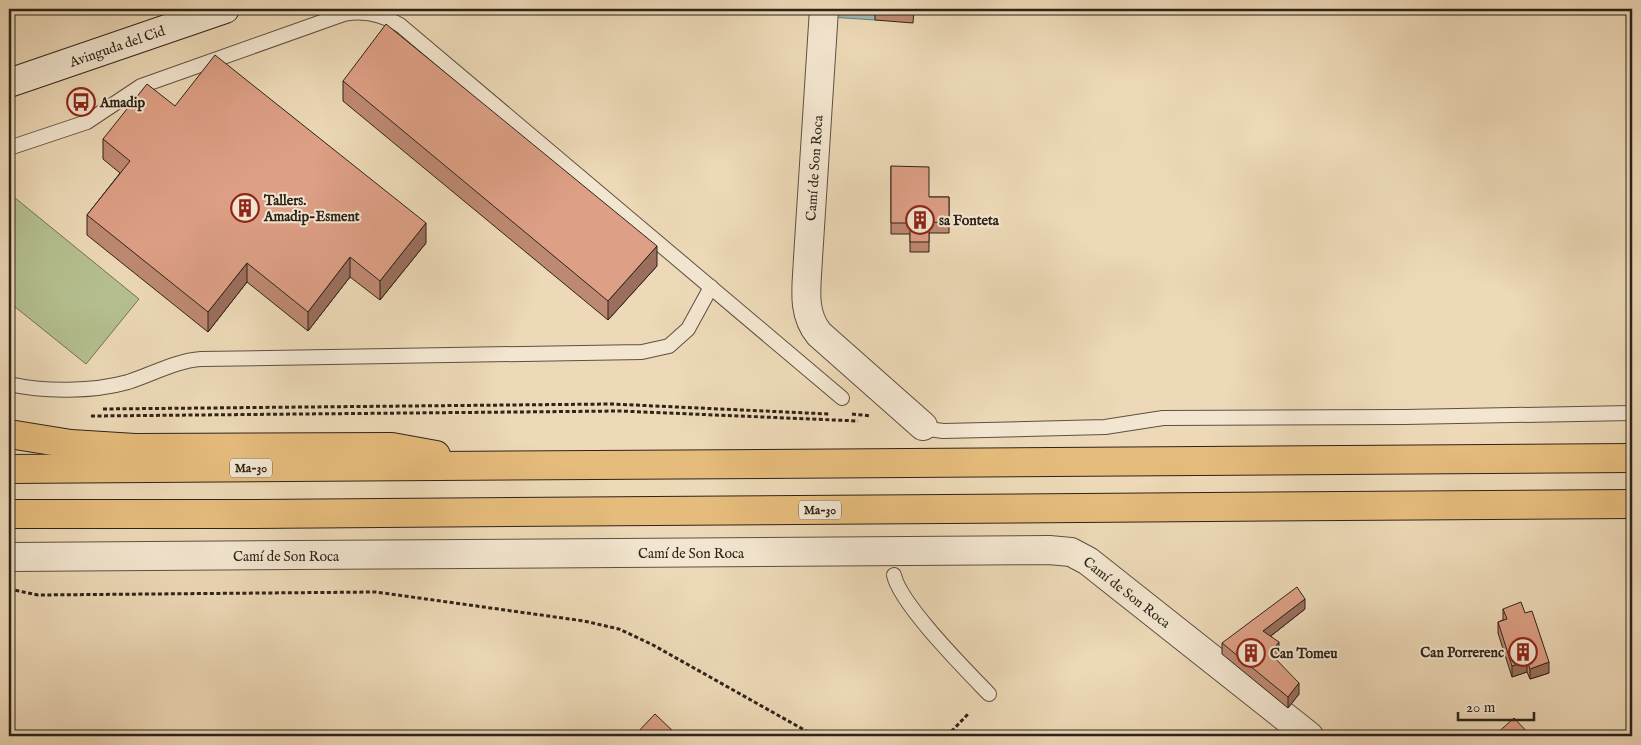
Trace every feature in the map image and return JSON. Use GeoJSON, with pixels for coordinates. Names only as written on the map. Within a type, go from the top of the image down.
{"type":"FeatureCollection","features":[{"type":"Feature","properties":{"kind":"highway"},"geometry":{"type":"LineString","coordinates":[[9,434],[71,444],[135,448],[392,447],[494,466]]}},
{"type":"Feature","properties":{"kind":"highway","name":"Ma-30"},"geometry":{"type":"LineString","coordinates":[[9,469],[1632,458]]}},
{"type":"Feature","properties":{"kind":"highway","name":"Ma-30"},"geometry":{"type":"LineString","coordinates":[[9,514],[1632,504]]}},
{"type":"Feature","properties":{"kind":"street","name":"Avinguda del Cid"},"geometry":{"type":"LineString","coordinates":[[9,83],[225,9]]}},
{"type":"Feature","properties":{"kind":"street","name":"Camí de Son Roca"},"geometry":{"type":"LineString","coordinates":[[824,9],[806,298],[809,319],[819,334],[923,426]]}},
{"type":"Feature","properties":{"kind":"street","name":"Camí de Son Roca"},"geometry":{"type":"LineString","coordinates":[[9,557],[1039,550],[1071,552],[1088,561],[1309,736]]}},
{"type":"Feature","properties":{"kind":"lane"},"geometry":{"type":"LineString","coordinates":[[9,148],[87,122],[141,86],[344,14],[369,13],[390,19],[400,25],[842,398]]}},
{"type":"Feature","properties":{"kind":"lane"},"geometry":{"type":"LineString","coordinates":[[9,384],[30,388],[108,387],[140,378],[175,363],[201,359],[642,352],[669,346],[688,329],[711,287]]}},
{"type":"Feature","properties":{"kind":"lane"},"geometry":{"type":"LineString","coordinates":[[923,426],[929,430],[943,431],[1105,427],[1163,418],[1404,417],[1632,413]]}},
{"type":"Feature","properties":{"kind":"lane"},"geometry":{"type":"LineString","coordinates":[[894,575],[899,589],[943,646],[989,694]]}},
{"type":"Feature","properties":{"kind":"path"},"geometry":{"type":"LineString","coordinates":[[95,409],[612,404],[834,414]]}},
{"type":"Feature","properties":{"kind":"path"},"geometry":{"type":"LineString","coordinates":[[85,416],[620,411],[858,421]]}},
{"type":"Feature","properties":{"kind":"path"},"geometry":{"type":"LineString","coordinates":[[843,414],[880,418]]}},
{"type":"Feature","properties":{"kind":"path"},"geometry":{"type":"LineString","coordinates":[[9,589],[38,595],[376,592],[584,620],[619,629],[653,645],[815,736]]}},
{"type":"Feature","properties":{"kind":"path"},"geometry":{"type":"LineString","coordinates":[[947,736],[970,713]]}},
{"type":"Feature","properties":{"kind":"green space"},"geometry":{"type":"Polygon","coordinates":[[[9,193],[139,299],[86,364],[9,302],[9,193]]]}},
{"type":"Feature","properties":{"kind":"water"},"geometry":{"type":"Polygon","coordinates":[[[830,9],[876,9],[875,20],[830,17],[830,9]]]}},
{"type":"Feature","properties":{"kind":"building"},"geometry":{"type":"Polygon","coordinates":[[[913,9],[913,12],[875,10],[913,9]]]}},
{"type":"Feature","properties":{"kind":"building"},"geometry":{"type":"Polygon","coordinates":[[[386,24],[657,246],[608,301],[343,81],[386,24]]]}},
{"type":"Feature","properties":{"kind":"building","name":"Tallers. Amadip-Esment"},"geometry":{"type":"Polygon","coordinates":[[[215,55],[426,223],[380,281],[350,257],[308,312],[247,263],[208,312],[87,215],[130,161],[103,139],[147,84],[175,106],[215,55]]]}},
{"type":"Feature","properties":{"kind":"building","name":"sa Fonteta"},"geometry":{"type":"Polygon","coordinates":[[[891,166],[929,167],[929,197],[949,197],[949,223],[929,222],[929,242],[910,242],[910,223],[891,223],[891,166]]]}},
{"type":"Feature","properties":{"kind":"building","name":"Can Tomeu"},"geometry":{"type":"Polygon","coordinates":[[[1297,587],[1305,599],[1263,631],[1279,642],[1270,653],[1299,683],[1288,697],[1222,643],[1297,587]]]}},
{"type":"Feature","properties":{"kind":"building","name":"Can Porrerenc"},"geometry":{"type":"Polygon","coordinates":[[[1521,602],[1525,613],[1532,611],[1549,662],[1530,669],[1527,661],[1512,666],[1498,622],[1507,619],[1503,609],[1521,602]]]}},
{"type":"Feature","properties":{"kind":"building"},"geometry":{"type":"Polygon","coordinates":[[[655,714],[678,736],[634,736],[655,714]]]}},
{"type":"Feature","properties":{"kind":"building"},"geometry":{"type":"Polygon","coordinates":[[[1514,718],[1531,736],[1494,736],[1514,718]]]}},
{"type":"Feature","properties":{"kind":"place","name":"Amadip"},"geometry":{"type":"Point","coordinates":[81,102]}},
{"type":"Feature","properties":{"kind":"place","name":"Tallers. Amadip-Esment"},"geometry":{"type":"Point","coordinates":[245,208]}},
{"type":"Feature","properties":{"kind":"place","name":"sa Fonteta"},"geometry":{"type":"Point","coordinates":[920,220]}},
{"type":"Feature","properties":{"kind":"place","name":"Can Porrerenc"},"geometry":{"type":"Point","coordinates":[1523,652]}},
{"type":"Feature","properties":{"kind":"place","name":"Can Tomeu"},"geometry":{"type":"Point","coordinates":[1251,653]}}]}
